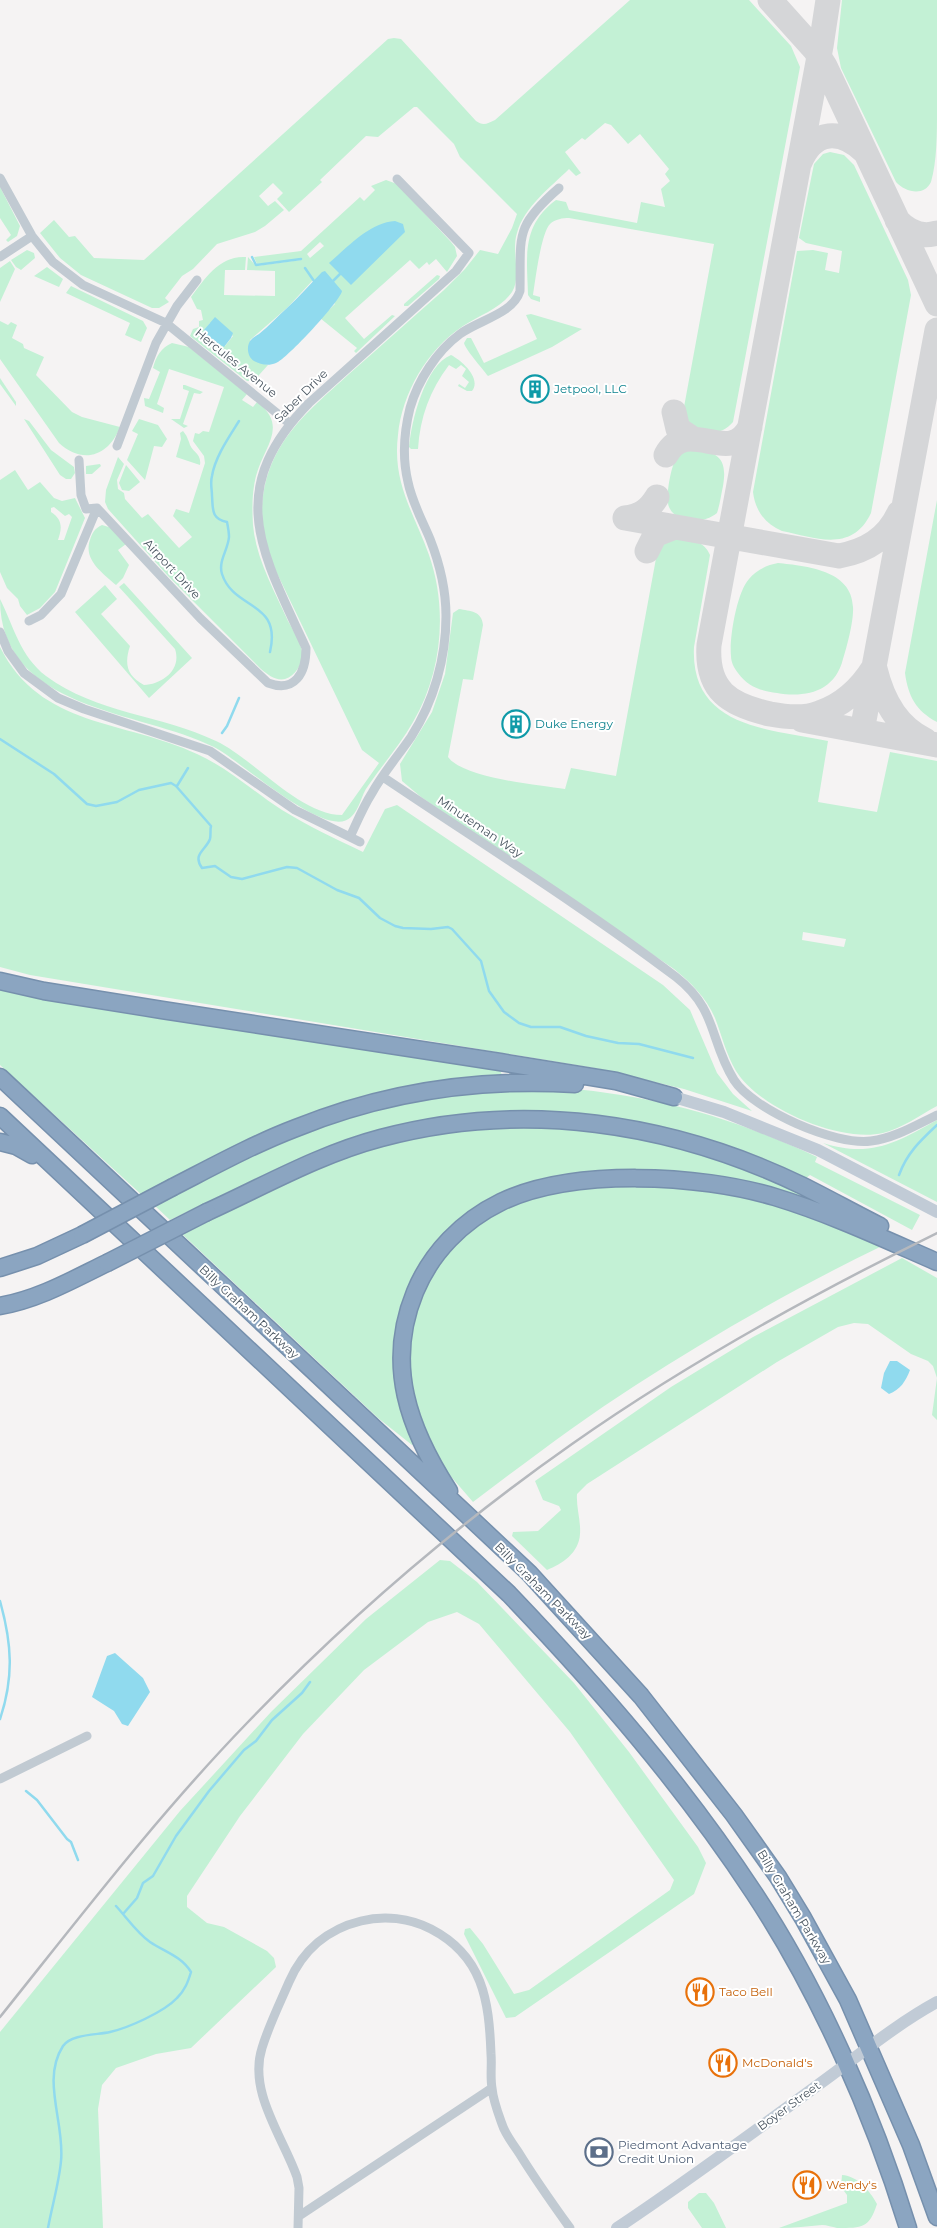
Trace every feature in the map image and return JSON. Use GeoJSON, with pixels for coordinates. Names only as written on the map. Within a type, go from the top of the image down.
{"type":"FeatureCollection","features":[{"type":"Feature","properties":{"kind":"highway"},"geometry":{"type":"LineString","coordinates":[[0,981],[44,991],[616,1081],[674,1098]]}},
{"type":"Feature","properties":{"kind":"highway","name":"Billy Graham Parkway"},"geometry":{"type":"LineString","coordinates":[[0,1077],[529,1573],[641,1696],[734,1815],[778,1877],[803,1918],[848,2000],[911,2144],[937,2218]]}},
{"type":"Feature","properties":{"kind":"highway"},"geometry":{"type":"LineString","coordinates":[[0,1268],[37,1256],[82,1235],[173,1187],[295,1128],[358,1106],[421,1091],[520,1082],[590,1085],[674,1098]]}},
{"type":"Feature","properties":{"kind":"highway"},"geometry":{"type":"LineString","coordinates":[[0,1116],[509,1594],[570,1659],[666,1773],[754,1893],[801,1972],[871,2122],[908,2228]]}},
{"type":"Feature","properties":{"kind":"highway"},"geometry":{"type":"LineString","coordinates":[[0,1306],[50,1291],[207,1212],[325,1157],[379,1138],[422,1128],[470,1121],[518,1118],[557,1119],[625,1127],[672,1137],[711,1150],[802,1186],[937,1256]]}},
{"type":"Feature","properties":{"kind":"highway"},"geometry":{"type":"LineString","coordinates":[[0,1142],[16,1146],[54,1167]]}},
{"type":"Feature","properties":{"kind":"highway"},"geometry":{"type":"LineString","coordinates":[[462,1511],[422,1447],[412,1420],[402,1379],[402,1345],[410,1304],[418,1285],[434,1258],[445,1244],[471,1220],[502,1202],[545,1188],[608,1179],[658,1178],[712,1183],[774,1197],[840,1220],[937,1262]]}},
{"type":"Feature","properties":{"kind":"main road"},"geometry":{"type":"LineString","coordinates":[[674,1098],[724,1112],[818,1150],[937,1212]]}},
{"type":"Feature","properties":{"kind":"main road","name":"Boyer Street"},"geometry":{"type":"LineString","coordinates":[[617,2228],[868,2048],[937,2002]]}},
{"type":"Feature","properties":{"kind":"street","name":"Hercules Avenue"},"geometry":{"type":"LineString","coordinates":[[0,178],[32,236],[53,262],[83,284],[166,323],[289,423]]}},
{"type":"Feature","properties":{"kind":"street","name":"Saber Drive"},"geometry":{"type":"LineString","coordinates":[[277,686],[287,686],[295,681],[306,661],[306,648],[267,563],[259,534],[258,497],[264,470],[271,451],[289,423],[309,403],[456,271],[469,253],[397,179]]}},
{"type":"Feature","properties":{"kind":"street"},"geometry":{"type":"LineString","coordinates":[[350,837],[372,791],[415,730],[433,694],[442,662],[446,614],[442,578],[431,541],[411,494],[405,469],[404,437],[411,404],[425,373],[450,342],[474,325],[506,309],[518,297],[520,291],[520,244],[523,229],[530,216],[559,188]]}},
{"type":"Feature","properties":{"kind":"street"},"geometry":{"type":"LineString","coordinates":[[0,256],[32,236]]}},
{"type":"Feature","properties":{"kind":"street"},"geometry":{"type":"LineString","coordinates":[[117,446],[156,343],[166,323],[197,280]]}},
{"type":"Feature","properties":{"kind":"street","name":"Airport Drive"},"geometry":{"type":"LineString","coordinates":[[79,460],[81,495],[86,510],[97,508],[200,618],[268,683],[277,686]]}},
{"type":"Feature","properties":{"kind":"street"},"geometry":{"type":"LineString","coordinates":[[29,621],[40,615],[61,594],[97,508]]}},
{"type":"Feature","properties":{"kind":"street"},"geometry":{"type":"LineString","coordinates":[[0,632],[8,651],[24,673],[58,698],[84,709],[210,750],[294,810],[360,842]]}},
{"type":"Feature","properties":{"kind":"street","name":"Minuteman Way"},"geometry":{"type":"LineString","coordinates":[[383,777],[558,894],[677,978],[704,1007],[712,1022],[722,1058],[735,1082],[755,1102],[824,1135],[854,1142],[884,1139],[937,1115]]}},
{"type":"Feature","properties":{"kind":"street"},"geometry":{"type":"LineString","coordinates":[[0,1779],[87,1736]]}},
{"type":"Feature","properties":{"kind":"street"},"geometry":{"type":"LineString","coordinates":[[298,2228],[299,2188],[265,2102],[261,2086],[261,2049],[293,1973],[306,1954],[319,1941],[348,1925],[363,1920],[392,1918],[425,1926],[454,1944],[475,1970],[486,1999],[490,2018],[492,2088],[502,2127],[534,2179],[570,2228]]}},
{"type":"Feature","properties":{"kind":"street"},"geometry":{"type":"LineString","coordinates":[[299,2216],[492,2088]]}},
{"type":"Feature","properties":{"kind":"green space"},"geometry":{"type":"Polygon","coordinates":[[[630,0],[749,0],[791,46],[800,67],[733,422],[718,432],[702,431],[690,426],[684,407],[714,244],[569,218],[559,219],[550,224],[541,247],[533,295],[540,297],[540,302],[531,299],[528,295],[527,255],[531,231],[545,210],[556,200],[566,202],[569,210],[637,223],[641,202],[665,207],[661,189],[670,181],[665,174],[669,169],[640,134],[628,144],[611,125],[605,123],[585,140],[582,138],[565,152],[581,173],[576,176],[569,169],[532,206],[521,224],[515,240],[516,279],[512,292],[502,303],[463,326],[438,347],[419,374],[405,404],[400,419],[398,435],[398,468],[401,483],[429,555],[435,576],[439,597],[439,640],[436,662],[423,703],[403,739],[366,790],[351,817],[339,822],[323,818],[283,796],[214,747],[184,735],[79,701],[48,685],[23,664],[6,636],[0,599],[18,640],[30,659],[46,676],[65,688],[107,706],[174,725],[216,741],[231,749],[278,785],[310,806],[326,813],[342,815],[379,763],[362,750],[274,567],[262,518],[265,488],[270,468],[290,433],[317,403],[444,290],[465,269],[480,250],[498,254],[517,214],[460,157],[454,144],[417,107],[414,107],[378,137],[366,136],[320,180],[322,182],[289,212],[277,199],[283,193],[273,183],[259,196],[268,206],[275,201],[284,210],[255,232],[217,244],[193,269],[182,276],[165,298],[169,302],[159,308],[152,308],[81,275],[60,258],[40,233],[54,220],[69,237],[75,236],[94,258],[144,260],[388,39],[401,39],[476,121],[485,124],[495,120],[630,0]]]}},
{"type":"Feature","properties":{"kind":"green space"},"geometry":{"type":"Polygon","coordinates":[[[842,0],[937,0],[936,147],[931,182],[924,190],[909,190],[896,182],[841,68],[837,48],[842,0]]]}},
{"type":"Feature","properties":{"kind":"green space"},"geometry":{"type":"Polygon","coordinates":[[[830,152],[844,155],[854,165],[908,280],[911,295],[871,513],[863,526],[854,534],[832,540],[808,537],[776,528],[762,516],[756,505],[753,492],[797,251],[813,250],[828,253],[825,270],[839,273],[842,251],[806,243],[799,238],[814,164],[823,154],[830,152]]]}},
{"type":"Feature","properties":{"kind":"green space"},"geometry":{"type":"Polygon","coordinates":[[[386,180],[397,184],[451,242],[455,247],[457,256],[447,272],[436,259],[429,265],[427,262],[419,269],[410,260],[345,318],[364,339],[392,315],[395,316],[356,353],[354,351],[357,348],[320,318],[335,304],[313,280],[288,307],[250,340],[260,363],[268,365],[259,375],[257,381],[247,381],[190,336],[193,329],[199,327],[199,321],[203,320],[201,310],[197,309],[191,297],[214,269],[228,260],[246,257],[245,270],[225,270],[224,295],[275,296],[275,271],[247,270],[248,257],[256,266],[301,260],[257,264],[254,257],[301,251],[360,197],[364,201],[375,190],[371,186],[386,180]],[[320,242],[307,254],[310,258],[324,246],[320,242]],[[210,323],[203,333],[225,346],[233,336],[210,323]]]}},
{"type":"Feature","properties":{"kind":"green space"},"geometry":{"type":"Polygon","coordinates":[[[0,187],[20,226],[17,236],[8,242],[6,240],[11,235],[0,218],[0,187]]]}},
{"type":"Feature","properties":{"kind":"green space"},"geometry":{"type":"Polygon","coordinates":[[[27,250],[34,253],[35,258],[21,270],[11,260],[27,250]]]}},
{"type":"Feature","properties":{"kind":"green space"},"geometry":{"type":"Polygon","coordinates":[[[10,261],[15,269],[0,302],[0,268],[10,261]]]}},
{"type":"Feature","properties":{"kind":"green space"},"geometry":{"type":"Polygon","coordinates":[[[47,267],[63,279],[59,287],[34,276],[47,267]]]}},
{"type":"Feature","properties":{"kind":"green space"},"geometry":{"type":"Polygon","coordinates":[[[437,275],[440,276],[439,279],[408,306],[404,306],[404,304],[437,275]]]}},
{"type":"Feature","properties":{"kind":"green space"},"geometry":{"type":"Polygon","coordinates":[[[71,286],[143,321],[147,328],[141,342],[125,335],[130,323],[66,293],[71,286]]]}},
{"type":"Feature","properties":{"kind":"green space"},"geometry":{"type":"Polygon","coordinates":[[[531,314],[582,329],[552,347],[488,376],[465,346],[464,343],[467,338],[471,338],[484,363],[537,339],[526,315],[531,314]]]}},
{"type":"Feature","properties":{"kind":"green space"},"geometry":{"type":"Polygon","coordinates":[[[0,321],[8,325],[11,322],[17,325],[12,338],[23,344],[24,348],[44,357],[36,375],[72,412],[82,417],[120,427],[109,445],[102,451],[86,455],[77,454],[59,443],[0,359],[0,321]]]}},
{"type":"Feature","properties":{"kind":"green space"},"geometry":{"type":"Polygon","coordinates":[[[172,343],[189,347],[247,394],[242,400],[253,407],[257,402],[271,419],[273,428],[271,437],[256,476],[253,519],[255,538],[262,562],[301,648],[302,656],[298,668],[285,679],[275,678],[261,669],[168,576],[108,509],[105,502],[106,490],[118,457],[124,464],[117,480],[118,489],[124,493],[125,499],[142,518],[148,514],[179,548],[192,537],[173,516],[176,509],[189,513],[205,463],[204,456],[193,441],[195,433],[209,432],[224,387],[169,369],[157,404],[164,408],[163,413],[145,406],[144,398],[149,399],[160,372],[153,368],[156,360],[162,350],[172,343]]]}},
{"type":"Feature","properties":{"kind":"green space"},"geometry":{"type":"Polygon","coordinates":[[[451,355],[460,361],[472,375],[474,386],[472,391],[467,391],[458,386],[459,384],[465,388],[469,382],[462,376],[466,369],[461,365],[456,369],[449,365],[436,384],[427,404],[421,426],[418,449],[411,449],[409,447],[410,436],[421,395],[434,370],[451,355]]]}},
{"type":"Feature","properties":{"kind":"green space"},"geometry":{"type":"Polygon","coordinates":[[[0,378],[16,402],[16,406],[0,384],[0,378]]]}},
{"type":"Feature","properties":{"kind":"green space"},"geometry":{"type":"Polygon","coordinates":[[[183,385],[203,392],[200,394],[194,393],[183,424],[188,426],[184,428],[171,419],[180,419],[189,391],[183,389],[183,385]]]}},
{"type":"Feature","properties":{"kind":"green space"},"geometry":{"type":"Polygon","coordinates":[[[24,419],[29,421],[51,450],[74,467],[75,473],[71,479],[66,479],[60,475],[24,419]]]}},
{"type":"Feature","properties":{"kind":"green space"},"geometry":{"type":"Polygon","coordinates":[[[139,419],[158,425],[167,439],[162,447],[154,446],[145,480],[127,460],[138,434],[132,431],[139,419]]]}},
{"type":"Feature","properties":{"kind":"green space"},"geometry":{"type":"Polygon","coordinates":[[[183,431],[198,455],[200,465],[176,457],[181,439],[180,433],[183,431]]]}},
{"type":"Feature","properties":{"kind":"green space"},"geometry":{"type":"Polygon","coordinates":[[[690,450],[714,454],[722,462],[724,468],[723,486],[717,513],[712,517],[698,521],[684,520],[678,517],[673,513],[668,503],[669,482],[675,461],[680,454],[690,450]]]}},
{"type":"Feature","properties":{"kind":"green space"},"geometry":{"type":"Polygon","coordinates":[[[100,464],[101,466],[92,474],[86,474],[86,466],[100,464]]]}},
{"type":"Feature","properties":{"kind":"green space"},"geometry":{"type":"Polygon","coordinates":[[[126,465],[140,482],[129,491],[122,490],[119,483],[126,465]]]}},
{"type":"Feature","properties":{"kind":"green space"},"geometry":{"type":"Polygon","coordinates":[[[15,470],[28,490],[40,482],[54,498],[62,501],[75,498],[85,518],[55,592],[40,608],[27,615],[20,606],[18,599],[7,588],[0,572],[0,480],[15,470]],[[54,507],[51,508],[51,512],[60,521],[58,540],[64,540],[72,517],[69,514],[65,516],[54,507]]]}},
{"type":"Feature","properties":{"kind":"green space"},"geometry":{"type":"Polygon","coordinates":[[[937,500],[937,722],[918,708],[914,702],[908,689],[905,673],[937,500]]]}},
{"type":"Feature","properties":{"kind":"green space"},"geometry":{"type":"Polygon","coordinates":[[[102,525],[112,528],[126,544],[118,550],[129,565],[123,578],[116,585],[100,571],[89,554],[92,535],[102,525]]]}},
{"type":"Feature","properties":{"kind":"green space"},"geometry":{"type":"Polygon","coordinates":[[[673,539],[695,541],[704,546],[710,555],[694,647],[696,674],[705,694],[719,709],[737,720],[782,733],[828,741],[818,802],[877,812],[890,752],[937,761],[937,1106],[897,1128],[883,1133],[865,1135],[845,1133],[823,1128],[802,1120],[762,1098],[747,1085],[736,1071],[707,1003],[680,974],[421,797],[402,781],[400,764],[432,712],[445,674],[453,613],[459,609],[478,614],[483,625],[473,680],[463,679],[448,757],[456,764],[484,775],[520,783],[565,789],[571,768],[616,776],[657,553],[661,545],[673,539]],[[803,932],[802,940],[844,947],[846,939],[803,932]]]}},
{"type":"Feature","properties":{"kind":"green space"},"geometry":{"type":"Polygon","coordinates":[[[778,563],[814,568],[826,572],[845,585],[851,595],[853,607],[850,633],[839,670],[826,686],[808,693],[788,694],[755,688],[742,678],[733,665],[731,648],[733,627],[741,594],[752,576],[766,567],[778,563]]]}},
{"type":"Feature","properties":{"kind":"green space"},"geometry":{"type":"Polygon","coordinates":[[[124,583],[192,658],[149,698],[75,612],[105,585],[117,599],[101,614],[130,646],[127,658],[128,669],[134,678],[144,685],[164,679],[176,663],[175,649],[119,587],[124,583]]]}},
{"type":"Feature","properties":{"kind":"green space"},"geometry":{"type":"Polygon","coordinates":[[[0,647],[17,673],[38,693],[61,707],[86,718],[170,743],[197,754],[241,780],[292,816],[363,852],[385,809],[397,805],[663,985],[690,1010],[717,1073],[733,1094],[752,1111],[684,1089],[600,1069],[30,975],[0,967],[0,647]]]}},
{"type":"Feature","properties":{"kind":"green space"},"geometry":{"type":"Polygon","coordinates":[[[0,987],[500,1070],[502,1075],[419,1087],[143,1196],[0,1065],[0,987]]]}},
{"type":"Feature","properties":{"kind":"green space"},"geometry":{"type":"Polygon","coordinates":[[[551,1087],[587,1090],[654,1101],[719,1118],[752,1129],[817,1157],[815,1162],[920,1215],[912,1230],[810,1175],[806,1178],[737,1149],[671,1129],[614,1117],[537,1112],[348,1141],[285,1165],[170,1220],[153,1204],[221,1169],[330,1121],[426,1096],[551,1087]]]}},
{"type":"Feature","properties":{"kind":"green space"},"geometry":{"type":"Polygon","coordinates":[[[937,1120],[937,1202],[823,1143],[855,1149],[882,1146],[937,1120]]]}},
{"type":"Feature","properties":{"kind":"green space"},"geometry":{"type":"Polygon","coordinates":[[[541,1125],[624,1133],[701,1152],[801,1192],[799,1200],[641,1173],[480,1208],[402,1316],[415,1442],[412,1445],[378,1418],[181,1233],[305,1173],[357,1152],[383,1144],[442,1132],[541,1125]]]}},
{"type":"Feature","properties":{"kind":"green space"},"geometry":{"type":"Polygon","coordinates":[[[658,1184],[745,1194],[839,1227],[882,1246],[726,1329],[666,1366],[574,1427],[473,1502],[441,1465],[415,1416],[407,1351],[418,1299],[441,1258],[474,1226],[516,1202],[580,1188],[658,1184]]]}},
{"type":"Feature","properties":{"kind":"green space"},"geometry":{"type":"Polygon","coordinates":[[[902,1258],[937,1278],[937,1378],[933,1366],[928,1361],[911,1354],[868,1324],[854,1323],[838,1327],[777,1362],[587,1484],[577,1494],[580,1534],[577,1547],[569,1557],[558,1565],[547,1570],[512,1536],[513,1532],[538,1531],[561,1510],[559,1506],[543,1500],[535,1481],[671,1387],[753,1337],[902,1258]]]}},
{"type":"Feature","properties":{"kind":"green space"},"geometry":{"type":"Polygon","coordinates":[[[937,1378],[937,1420],[932,1415],[937,1378]]]}},
{"type":"Feature","properties":{"kind":"green space"},"geometry":{"type":"Polygon","coordinates":[[[440,1560],[450,1561],[477,1582],[574,1683],[629,1752],[698,1847],[706,1863],[694,1894],[515,2017],[506,2018],[464,1934],[465,1929],[470,1928],[483,1944],[514,1994],[529,1990],[670,1890],[674,1880],[570,1732],[479,1624],[457,1612],[428,1622],[364,1670],[303,1734],[240,1816],[187,1896],[187,1907],[207,1923],[224,1927],[267,1951],[274,1958],[276,1967],[191,2048],[156,2054],[116,2068],[102,2085],[98,2109],[103,2228],[0,2228],[0,2032],[180,1811],[271,1712],[366,1619],[440,1560]]]}},
{"type":"Feature","properties":{"kind":"green space"},"geometry":{"type":"Polygon","coordinates":[[[842,2175],[853,2178],[863,2185],[877,2204],[868,2222],[853,2228],[837,2228],[822,2225],[779,2228],[847,2203],[847,2195],[841,2187],[842,2175]]]}},
{"type":"Feature","properties":{"kind":"green space"},"geometry":{"type":"Polygon","coordinates":[[[699,2193],[706,2193],[714,2203],[726,2228],[702,2228],[688,2208],[688,2202],[699,2193]]]}},
{"type":"Feature","properties":{"kind":"water"},"geometry":{"type":"Polygon","coordinates":[[[395,221],[403,224],[405,232],[351,285],[329,263],[368,231],[377,226],[395,221]]]}},
{"type":"Feature","properties":{"kind":"water"},"geometry":{"type":"Polygon","coordinates":[[[325,271],[342,291],[324,317],[276,363],[268,365],[254,361],[248,352],[251,340],[325,271]]]}},
{"type":"Feature","properties":{"kind":"water"},"geometry":{"type":"Polygon","coordinates":[[[215,317],[233,333],[224,347],[204,335],[204,330],[215,317]]]}},
{"type":"Feature","properties":{"kind":"water"},"geometry":{"type":"Polygon","coordinates":[[[890,1361],[897,1361],[910,1370],[902,1385],[889,1394],[881,1388],[884,1373],[890,1361]]]}},
{"type":"Feature","properties":{"kind":"water"},"geometry":{"type":"Polygon","coordinates":[[[115,1653],[143,1678],[150,1692],[128,1726],[122,1724],[114,1711],[92,1697],[107,1656],[115,1653]]]}},
{"type":"Feature","properties":{"kind":"waterway"},"geometry":{"type":"LineString","coordinates":[[252,257],[256,265],[301,259]]}},
{"type":"Feature","properties":{"kind":"waterway"},"geometry":{"type":"LineString","coordinates":[[305,268],[314,281]]}},
{"type":"Feature","properties":{"kind":"waterway"},"geometry":{"type":"LineString","coordinates":[[331,283],[341,273]]}},
{"type":"Feature","properties":{"kind":"waterway"},"geometry":{"type":"LineString","coordinates":[[239,421],[223,447],[216,462],[211,481],[214,513],[222,521],[227,522],[229,537],[221,569],[228,586],[263,614],[269,623],[272,635],[270,652]]}},
{"type":"Feature","properties":{"kind":"waterway"},"geometry":{"type":"LineString","coordinates":[[222,733],[239,698]]}},
{"type":"Feature","properties":{"kind":"waterway"},"geometry":{"type":"LineString","coordinates":[[0,739],[54,774],[87,804],[96,806],[117,802],[139,790],[171,783],[176,786],[211,826],[210,839],[198,859],[202,868],[215,866],[231,877],[242,879],[287,867],[297,868],[337,890],[359,898],[380,918],[395,926],[431,929],[448,927],[452,929],[481,961],[489,991],[504,1012],[519,1023],[531,1027],[560,1027],[586,1036],[618,1043],[639,1044],[693,1058]]}},
{"type":"Feature","properties":{"kind":"waterway"},"geometry":{"type":"LineString","coordinates":[[177,786],[188,768]]}},
{"type":"Feature","properties":{"kind":"waterway"},"geometry":{"type":"LineString","coordinates":[[899,1175],[910,1154],[937,1125]]}},
{"type":"Feature","properties":{"kind":"waterway"},"geometry":{"type":"LineString","coordinates":[[0,1601],[7,1632],[10,1660],[8,1689],[0,1719]]}},
{"type":"Feature","properties":{"kind":"waterway"},"geometry":{"type":"LineString","coordinates":[[123,1914],[137,1898],[143,1883],[153,1876],[176,1836],[209,1791],[244,1750],[256,1741],[272,1720],[302,1693],[310,1682]]}},
{"type":"Feature","properties":{"kind":"waterway"},"geometry":{"type":"LineString","coordinates":[[26,1791],[37,1800],[71,1842],[78,1860]]}},
{"type":"Feature","properties":{"kind":"waterway"},"geometry":{"type":"LineString","coordinates":[[48,2228],[61,2161],[54,2073],[57,2059],[63,2046],[78,2037],[118,2030],[164,2009],[180,1995],[186,1986],[191,1972],[178,1958],[145,1938],[116,1906]]}},
{"type":"Feature","properties":{"kind":"taxiway"},"geometry":{"type":"LineString","coordinates":[[770,0],[815,50],[825,66],[937,304]]}},
{"type":"Feature","properties":{"kind":"taxiway"},"geometry":{"type":"LineString","coordinates":[[828,0],[709,645],[709,661],[716,685],[732,700],[756,710],[795,717],[813,715],[828,710],[844,700],[857,689],[874,667]]}},
{"type":"Feature","properties":{"kind":"taxiway"},"geometry":{"type":"LineString","coordinates":[[800,162],[813,143],[820,138],[829,136],[847,139],[865,152]]}},
{"type":"Feature","properties":{"kind":"taxiway"},"geometry":{"type":"LineString","coordinates":[[897,220],[915,233],[926,235],[937,233]]}},
{"type":"Feature","properties":{"kind":"taxiway"},"geometry":{"type":"LineString","coordinates":[[862,731],[937,330]]}},
{"type":"Feature","properties":{"kind":"taxiway"},"geometry":{"type":"LineString","coordinates":[[674,412],[678,429],[693,439]]}},
{"type":"Feature","properties":{"kind":"taxiway"},"geometry":{"type":"LineString","coordinates":[[666,455],[675,444],[685,440],[697,439],[731,443],[741,438],[750,427]]}},
{"type":"Feature","properties":{"kind":"taxiway"},"geometry":{"type":"LineString","coordinates":[[625,518],[644,512],[657,497]]}},
{"type":"Feature","properties":{"kind":"taxiway"},"geometry":{"type":"LineString","coordinates":[[625,518],[839,556],[858,551],[882,537],[899,513]]}},
{"type":"Feature","properties":{"kind":"taxiway"},"geometry":{"type":"LineString","coordinates":[[647,551],[655,535],[675,527]]}},
{"type":"Feature","properties":{"kind":"taxiway"},"geometry":{"type":"LineString","coordinates":[[875,669],[882,690],[892,710],[906,728],[925,740]]}},
{"type":"Feature","properties":{"kind":"taxiway"},"geometry":{"type":"LineString","coordinates":[[802,720],[937,745]]}},
{"type":"Feature","properties":{"kind":"railway"},"geometry":{"type":"LineString","coordinates":[[0,2017],[120,1867],[214,1758],[323,1647],[444,1541],[572,1444],[660,1386],[750,1331],[937,1233]]}},
{"type":"Feature","properties":{"kind":"place","name":"Jetpool, LLC"},"geometry":{"type":"Point","coordinates":[535,389]}},
{"type":"Feature","properties":{"kind":"place","name":"Duke Energy"},"geometry":{"type":"Point","coordinates":[516,724]}},
{"type":"Feature","properties":{"kind":"place","name":"Taco Bell"},"geometry":{"type":"Point","coordinates":[700,1992]}},
{"type":"Feature","properties":{"kind":"place","name":"McDonald's"},"geometry":{"type":"Point","coordinates":[723,2063]}},
{"type":"Feature","properties":{"kind":"place","name":"Piedmont Advantage Credit Union"},"geometry":{"type":"Point","coordinates":[599,2152]}},
{"type":"Feature","properties":{"kind":"place","name":"Wendy's"},"geometry":{"type":"Point","coordinates":[807,2185]}}]}
